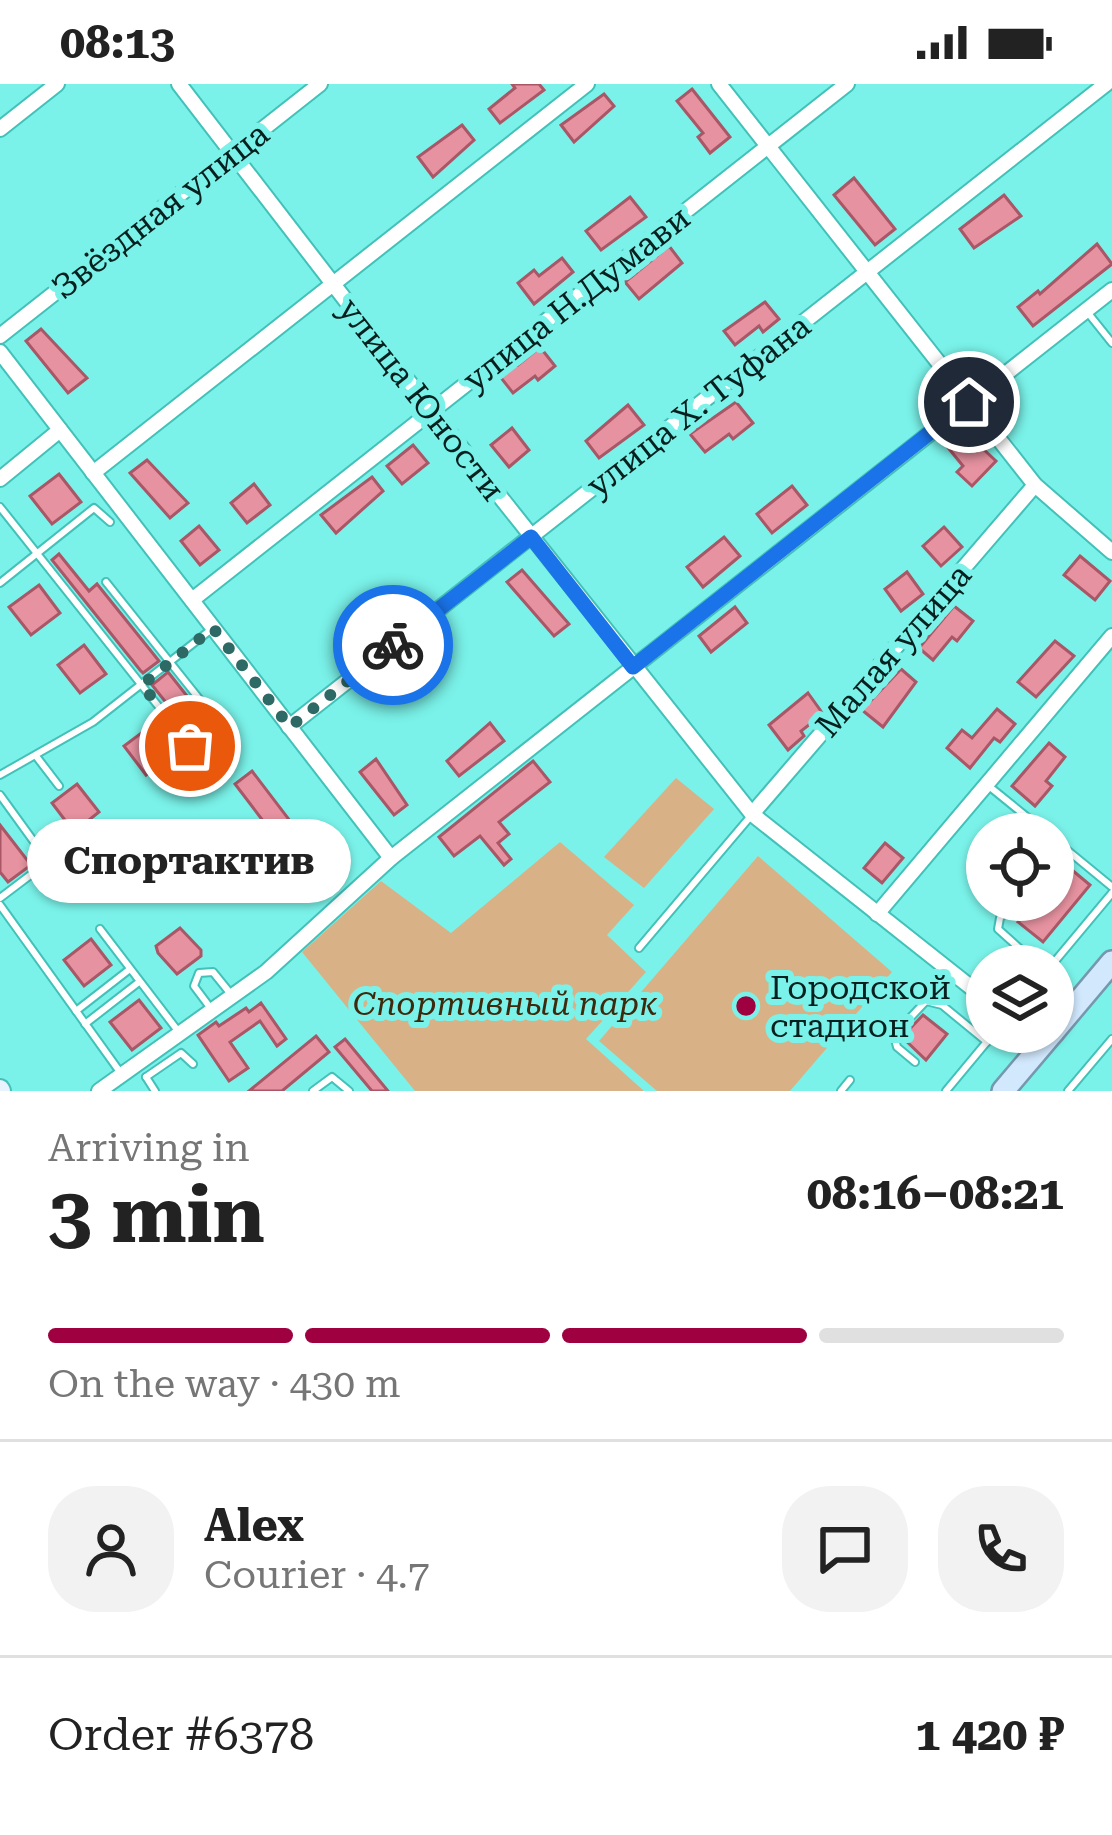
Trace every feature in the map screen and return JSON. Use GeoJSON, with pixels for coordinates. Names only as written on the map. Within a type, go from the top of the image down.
{"type":"FeatureCollection","features":[{"type":"Feature","properties":{"kind":"main road"},"geometry":{"type":"LineString","coordinates":[[1074,1003],[1112,962]]}},
{"type":"Feature","properties":{"kind":"main road"},"geometry":{"type":"LineString","coordinates":[[1003,1091],[1031,1053]]}},
{"type":"Feature","properties":{"kind":"street"},"geometry":{"type":"LineString","coordinates":[[0,129],[57,84]]}},
{"type":"Feature","properties":{"kind":"street","name":"улица Юности"},"geometry":{"type":"LineString","coordinates":[[179,84],[752,814],[966,984]]}},
{"type":"Feature","properties":{"kind":"street","name":"Звёздная улица"},"geometry":{"type":"LineString","coordinates":[[0,336],[320,84]]}},
{"type":"Feature","properties":{"kind":"street"},"geometry":{"type":"LineString","coordinates":[[93,473],[587,84]]}},
{"type":"Feature","properties":{"kind":"street"},"geometry":{"type":"LineString","coordinates":[[719,84],[1035,485],[1112,552]]}},
{"type":"Feature","properties":{"kind":"street","name":"улица Н.Думави"},"geometry":{"type":"LineString","coordinates":[[192,600],[848,84]]}},
{"type":"Feature","properties":{"kind":"street","name":"улица Х. Туфана"},"geometry":{"type":"LineString","coordinates":[[290,727],[1106,84]]}},
{"type":"Feature","properties":{"kind":"street"},"geometry":{"type":"LineString","coordinates":[[99,1091],[122,1075],[141,1071],[180,1034],[266,972],[391,857],[1112,290]]}},
{"type":"Feature","properties":{"kind":"street"},"geometry":{"type":"LineString","coordinates":[[0,352],[391,857]]}},
{"type":"Feature","properties":{"kind":"street"},"geometry":{"type":"LineString","coordinates":[[0,479],[60,430]]}},
{"type":"Feature","properties":{"kind":"street","name":"Малая улица"},"geometry":{"type":"LineString","coordinates":[[752,814],[1035,485]]}},
{"type":"Feature","properties":{"kind":"street"},"geometry":{"type":"LineString","coordinates":[[877,914],[1112,636]]}},
{"type":"Feature","properties":{"kind":"lane"},"geometry":{"type":"LineString","coordinates":[[1086,310],[1112,344]]}},
{"type":"Feature","properties":{"kind":"lane"},"geometry":{"type":"LineString","coordinates":[[0,507],[190,746]]}},
{"type":"Feature","properties":{"kind":"lane"},"geometry":{"type":"LineString","coordinates":[[0,583],[94,508],[110,522]]}},
{"type":"Feature","properties":{"kind":"lane"},"geometry":{"type":"LineString","coordinates":[[106,582],[232,740]]}},
{"type":"Feature","properties":{"kind":"lane"},"geometry":{"type":"LineString","coordinates":[[0,776],[86,728],[213,628]]}},
{"type":"Feature","properties":{"kind":"lane"},"geometry":{"type":"LineString","coordinates":[[35,755],[59,786]]}},
{"type":"Feature","properties":{"kind":"lane"},"geometry":{"type":"LineString","coordinates":[[987,784],[1022,813]]}},
{"type":"Feature","properties":{"kind":"lane"},"geometry":{"type":"LineString","coordinates":[[0,795],[45,856],[41,867],[0,902],[122,1075]]}},
{"type":"Feature","properties":{"kind":"lane"},"geometry":{"type":"LineString","coordinates":[[639,947],[752,814]]}},
{"type":"Feature","properties":{"kind":"lane"},"geometry":{"type":"LineString","coordinates":[[1068,945],[1112,890],[1074,857]]}},
{"type":"Feature","properties":{"kind":"lane"},"geometry":{"type":"LineString","coordinates":[[1000,921],[998,929],[1016,945]]}},
{"type":"Feature","properties":{"kind":"lane"},"geometry":{"type":"LineString","coordinates":[[100,929],[180,1034]]}},
{"type":"Feature","properties":{"kind":"lane"},"geometry":{"type":"LineString","coordinates":[[76,1011],[130,969]]}},
{"type":"Feature","properties":{"kind":"lane"},"geometry":{"type":"LineString","coordinates":[[212,1010],[194,986],[199,973],[213,972],[232,996]]}},
{"type":"Feature","properties":{"kind":"lane"},"geometry":{"type":"LineString","coordinates":[[85,1024],[140,982]]}},
{"type":"Feature","properties":{"kind":"lane"},"geometry":{"type":"LineString","coordinates":[[916,1062],[897,1046],[894,1035],[926,1001],[942,1005],[966,1025]]}},
{"type":"Feature","properties":{"kind":"lane"},"geometry":{"type":"LineString","coordinates":[[1068,1091],[1112,1039]]}},
{"type":"Feature","properties":{"kind":"lane"},"geometry":{"type":"LineString","coordinates":[[155,1091],[141,1071],[181,1053],[194,1064]]}},
{"type":"Feature","properties":{"kind":"lane"},"geometry":{"type":"LineString","coordinates":[[946,1091],[978,1053]]}},
{"type":"Feature","properties":{"kind":"lane"},"geometry":{"type":"LineString","coordinates":[[313,1091],[332,1077],[349,1091]]}},
{"type":"Feature","properties":{"kind":"lane"},"geometry":{"type":"LineString","coordinates":[[842,1091],[850,1080]]}},
{"type":"Feature","properties":{"kind":"green space"},"geometry":{"type":"Polygon","coordinates":[[[676,778],[714,809],[644,888],[604,857],[676,778]]]}},
{"type":"Feature","properties":{"kind":"green space","name":"Спортивный парк"},"geometry":{"type":"Polygon","coordinates":[[[560,842],[634,905],[607,935],[646,972],[586,1039],[644,1091],[415,1091],[302,952],[381,881],[451,933],[560,842]]]}},
{"type":"Feature","properties":{"kind":"green space","name":"Городской стадион"},"geometry":{"type":"Polygon","coordinates":[[[758,856],[892,972],[790,1091],[657,1091],[599,1041],[758,856]]]}},
{"type":"Feature","properties":{"kind":"building"},"geometry":{"type":"Polygon","coordinates":[[[512,84],[539,84],[544,90],[500,123],[489,109],[515,88],[512,84]]]}},
{"type":"Feature","properties":{"kind":"building"},"geometry":{"type":"Polygon","coordinates":[[[692,89],[730,137],[710,153],[698,137],[703,133],[677,101],[692,89]]]}},
{"type":"Feature","properties":{"kind":"building"},"geometry":{"type":"Polygon","coordinates":[[[604,94],[614,106],[574,142],[561,125],[604,94]]]}},
{"type":"Feature","properties":{"kind":"building"},"geometry":{"type":"Polygon","coordinates":[[[462,125],[474,140],[433,177],[418,157],[462,125]]]}},
{"type":"Feature","properties":{"kind":"building"},"geometry":{"type":"Polygon","coordinates":[[[854,178],[895,229],[875,245],[834,195],[854,178]]]}},
{"type":"Feature","properties":{"kind":"building"},"geometry":{"type":"Polygon","coordinates":[[[1004,195],[1021,216],[974,248],[960,229],[1004,195]]]}},
{"type":"Feature","properties":{"kind":"building"},"geometry":{"type":"Polygon","coordinates":[[[630,197],[646,217],[601,250],[586,231],[630,197]]]}},
{"type":"Feature","properties":{"kind":"building"},"geometry":{"type":"Polygon","coordinates":[[[1097,244],[1112,264],[1033,326],[1018,307],[1097,244]]]}},
{"type":"Feature","properties":{"kind":"building"},"geometry":{"type":"Polygon","coordinates":[[[669,246],[682,263],[639,299],[625,282],[669,246]]]}},
{"type":"Feature","properties":{"kind":"building"},"geometry":{"type":"Polygon","coordinates":[[[562,258],[573,272],[534,304],[518,283],[534,270],[539,276],[562,258]]]}},
{"type":"Feature","properties":{"kind":"building"},"geometry":{"type":"Polygon","coordinates":[[[765,302],[779,319],[763,332],[759,326],[735,345],[724,331],[765,302]]]}},
{"type":"Feature","properties":{"kind":"building"},"geometry":{"type":"Polygon","coordinates":[[[41,329],[87,378],[68,393],[26,341],[41,329]]]}},
{"type":"Feature","properties":{"kind":"building"},"geometry":{"type":"Polygon","coordinates":[[[540,347],[555,366],[513,393],[498,374],[540,347]]]}},
{"type":"Feature","properties":{"kind":"building"},"geometry":{"type":"Polygon","coordinates":[[[736,402],[753,423],[705,452],[690,434],[736,402]]]}},
{"type":"Feature","properties":{"kind":"building"},"geometry":{"type":"Polygon","coordinates":[[[628,405],[644,425],[599,458],[586,441],[628,405]]]}},
{"type":"Feature","properties":{"kind":"building"},"geometry":{"type":"Polygon","coordinates":[[[512,428],[529,450],[509,467],[491,445],[512,428]]]}},
{"type":"Feature","properties":{"kind":"building"},"geometry":{"type":"Polygon","coordinates":[[[961,431],[977,451],[981,447],[996,461],[972,486],[957,472],[963,466],[945,444],[961,431]]]}},
{"type":"Feature","properties":{"kind":"building"},"geometry":{"type":"Polygon","coordinates":[[[413,445],[428,463],[402,484],[387,466],[413,445]]]}},
{"type":"Feature","properties":{"kind":"building"},"geometry":{"type":"Polygon","coordinates":[[[147,460],[188,503],[170,518],[130,473],[147,460]]]}},
{"type":"Feature","properties":{"kind":"building"},"geometry":{"type":"Polygon","coordinates":[[[59,474],[81,502],[52,524],[30,496],[59,474]]]}},
{"type":"Feature","properties":{"kind":"building"},"geometry":{"type":"Polygon","coordinates":[[[372,477],[383,491],[336,533],[321,515],[372,477]]]}},
{"type":"Feature","properties":{"kind":"building"},"geometry":{"type":"Polygon","coordinates":[[[254,484],[270,505],[247,523],[231,503],[254,484]]]}},
{"type":"Feature","properties":{"kind":"building"},"geometry":{"type":"Polygon","coordinates":[[[792,486],[807,505],[772,533],[757,514],[792,486]]]}},
{"type":"Feature","properties":{"kind":"building"},"geometry":{"type":"Polygon","coordinates":[[[199,526],[219,550],[200,565],[181,541],[199,526]]]}},
{"type":"Feature","properties":{"kind":"building"},"geometry":{"type":"Polygon","coordinates":[[[944,527],[962,547],[941,566],[923,546],[944,527]]]}},
{"type":"Feature","properties":{"kind":"building"},"geometry":{"type":"Polygon","coordinates":[[[724,537],[740,556],[703,587],[687,567],[724,537]]]}},
{"type":"Feature","properties":{"kind":"building"},"geometry":{"type":"Polygon","coordinates":[[[59,554],[89,591],[97,584],[159,661],[143,673],[140,670],[52,560],[59,554]]]}},
{"type":"Feature","properties":{"kind":"building"},"geometry":{"type":"Polygon","coordinates":[[[1080,556],[1110,581],[1095,600],[1064,575],[1080,556]]]}},
{"type":"Feature","properties":{"kind":"building"},"geometry":{"type":"Polygon","coordinates":[[[522,570],[569,624],[554,636],[507,582],[522,570]]]}},
{"type":"Feature","properties":{"kind":"building"},"geometry":{"type":"Polygon","coordinates":[[[907,572],[923,594],[901,611],[885,589],[907,572]]]}},
{"type":"Feature","properties":{"kind":"building"},"geometry":{"type":"Polygon","coordinates":[[[39,585],[60,613],[31,635],[9,607],[39,585]]]}},
{"type":"Feature","properties":{"kind":"building"},"geometry":{"type":"Polygon","coordinates":[[[954,606],[973,621],[933,660],[919,648],[954,606]]]}},
{"type":"Feature","properties":{"kind":"building"},"geometry":{"type":"Polygon","coordinates":[[[735,607],[747,623],[711,652],[699,636],[735,607]]]}},
{"type":"Feature","properties":{"kind":"building"},"geometry":{"type":"Polygon","coordinates":[[[1055,641],[1074,656],[1036,697],[1018,682],[1055,641]]]}},
{"type":"Feature","properties":{"kind":"building"},"geometry":{"type":"Polygon","coordinates":[[[84,645],[106,674],[80,693],[58,665],[84,645]]]}},
{"type":"Feature","properties":{"kind":"building"},"geometry":{"type":"Polygon","coordinates":[[[901,669],[916,682],[883,727],[862,710],[901,669]]]}},
{"type":"Feature","properties":{"kind":"building"},"geometry":{"type":"Polygon","coordinates":[[[168,672],[225,744],[218,749],[209,737],[200,745],[152,685],[168,672]]]}},
{"type":"Feature","properties":{"kind":"building"},"geometry":{"type":"Polygon","coordinates":[[[808,693],[823,714],[801,731],[804,736],[788,750],[769,725],[808,693]]]}},
{"type":"Feature","properties":{"kind":"building"},"geometry":{"type":"Polygon","coordinates":[[[997,709],[1015,724],[1000,742],[994,738],[970,768],[947,748],[962,730],[972,738],[997,709]]]}},
{"type":"Feature","properties":{"kind":"building"},"geometry":{"type":"Polygon","coordinates":[[[490,723],[504,741],[459,776],[447,761],[490,723]]]}},
{"type":"Feature","properties":{"kind":"building"},"geometry":{"type":"Polygon","coordinates":[[[148,728],[170,756],[146,775],[124,746],[148,728]]]}},
{"type":"Feature","properties":{"kind":"building"},"geometry":{"type":"Polygon","coordinates":[[[1049,743],[1065,757],[1046,781],[1052,786],[1035,806],[1012,786],[1049,743]]]}},
{"type":"Feature","properties":{"kind":"building"},"geometry":{"type":"Polygon","coordinates":[[[376,759],[407,805],[394,815],[360,772],[376,759]]]}},
{"type":"Feature","properties":{"kind":"building"},"geometry":{"type":"Polygon","coordinates":[[[533,761],[550,782],[499,822],[509,834],[498,843],[511,859],[504,865],[480,836],[454,856],[439,837],[533,761]]]}},
{"type":"Feature","properties":{"kind":"building"},"geometry":{"type":"Polygon","coordinates":[[[252,771],[332,876],[315,889],[235,784],[252,771]]]}},
{"type":"Feature","properties":{"kind":"building"},"geometry":{"type":"Polygon","coordinates":[[[77,784],[99,812],[74,832],[52,803],[77,784]]]}},
{"type":"Feature","properties":{"kind":"building"},"geometry":{"type":"Polygon","coordinates":[[[0,825],[31,865],[8,882],[0,872],[0,825]]]}},
{"type":"Feature","properties":{"kind":"building"},"geometry":{"type":"Polygon","coordinates":[[[885,843],[903,858],[882,883],[864,868],[885,843]]]}},
{"type":"Feature","properties":{"kind":"building"},"geometry":{"type":"Polygon","coordinates":[[[1074,872],[1090,885],[1074,904],[1074,872]]]}},
{"type":"Feature","properties":{"kind":"building"},"geometry":{"type":"Polygon","coordinates":[[[1019,921],[1060,921],[1043,942],[1019,921]]]}},
{"type":"Feature","properties":{"kind":"building"},"geometry":{"type":"Polygon","coordinates":[[[180,928],[201,950],[201,956],[177,974],[156,946],[180,928]]]}},
{"type":"Feature","properties":{"kind":"building"},"geometry":{"type":"Polygon","coordinates":[[[91,939],[111,965],[84,986],[64,960],[91,939]]]}},
{"type":"Feature","properties":{"kind":"building"},"geometry":{"type":"Polygon","coordinates":[[[139,1000],[161,1028],[132,1050],[110,1022],[139,1000]]]}},
{"type":"Feature","properties":{"kind":"building"},"geometry":{"type":"Polygon","coordinates":[[[261,1003],[286,1039],[277,1046],[260,1021],[230,1042],[248,1068],[229,1081],[198,1035],[261,1003]]]}},
{"type":"Feature","properties":{"kind":"building"},"geometry":{"type":"Polygon","coordinates":[[[923,1015],[947,1034],[926,1060],[902,1037],[923,1015]]]}},
{"type":"Feature","properties":{"kind":"building"},"geometry":{"type":"Polygon","coordinates":[[[316,1036],[329,1052],[282,1091],[249,1091],[316,1036]]]}},
{"type":"Feature","properties":{"kind":"building"},"geometry":{"type":"Polygon","coordinates":[[[345,1039],[388,1091],[372,1091],[335,1047],[345,1039]]]}},
{"type":"Feature","properties":{"kind":"way so far"},"geometry":{"type":"LineString","coordinates":[[190,746],[142,685],[213,628],[290,727],[393,645]]}},
{"type":"Feature","properties":{"kind":"place","name":"Спортактив"},"geometry":{"type":"Point","coordinates":[190,746]}},
{"type":"Feature","properties":{"kind":"place","name":"Городской стадион"},"geometry":{"type":"Point","coordinates":[746,1006]}},
{"type":"Feature","properties":{"kind":"route"},"geometry":{"type":"LineString","coordinates":[[393,645],[531,537],[633,667],[969,402]]}}]}
